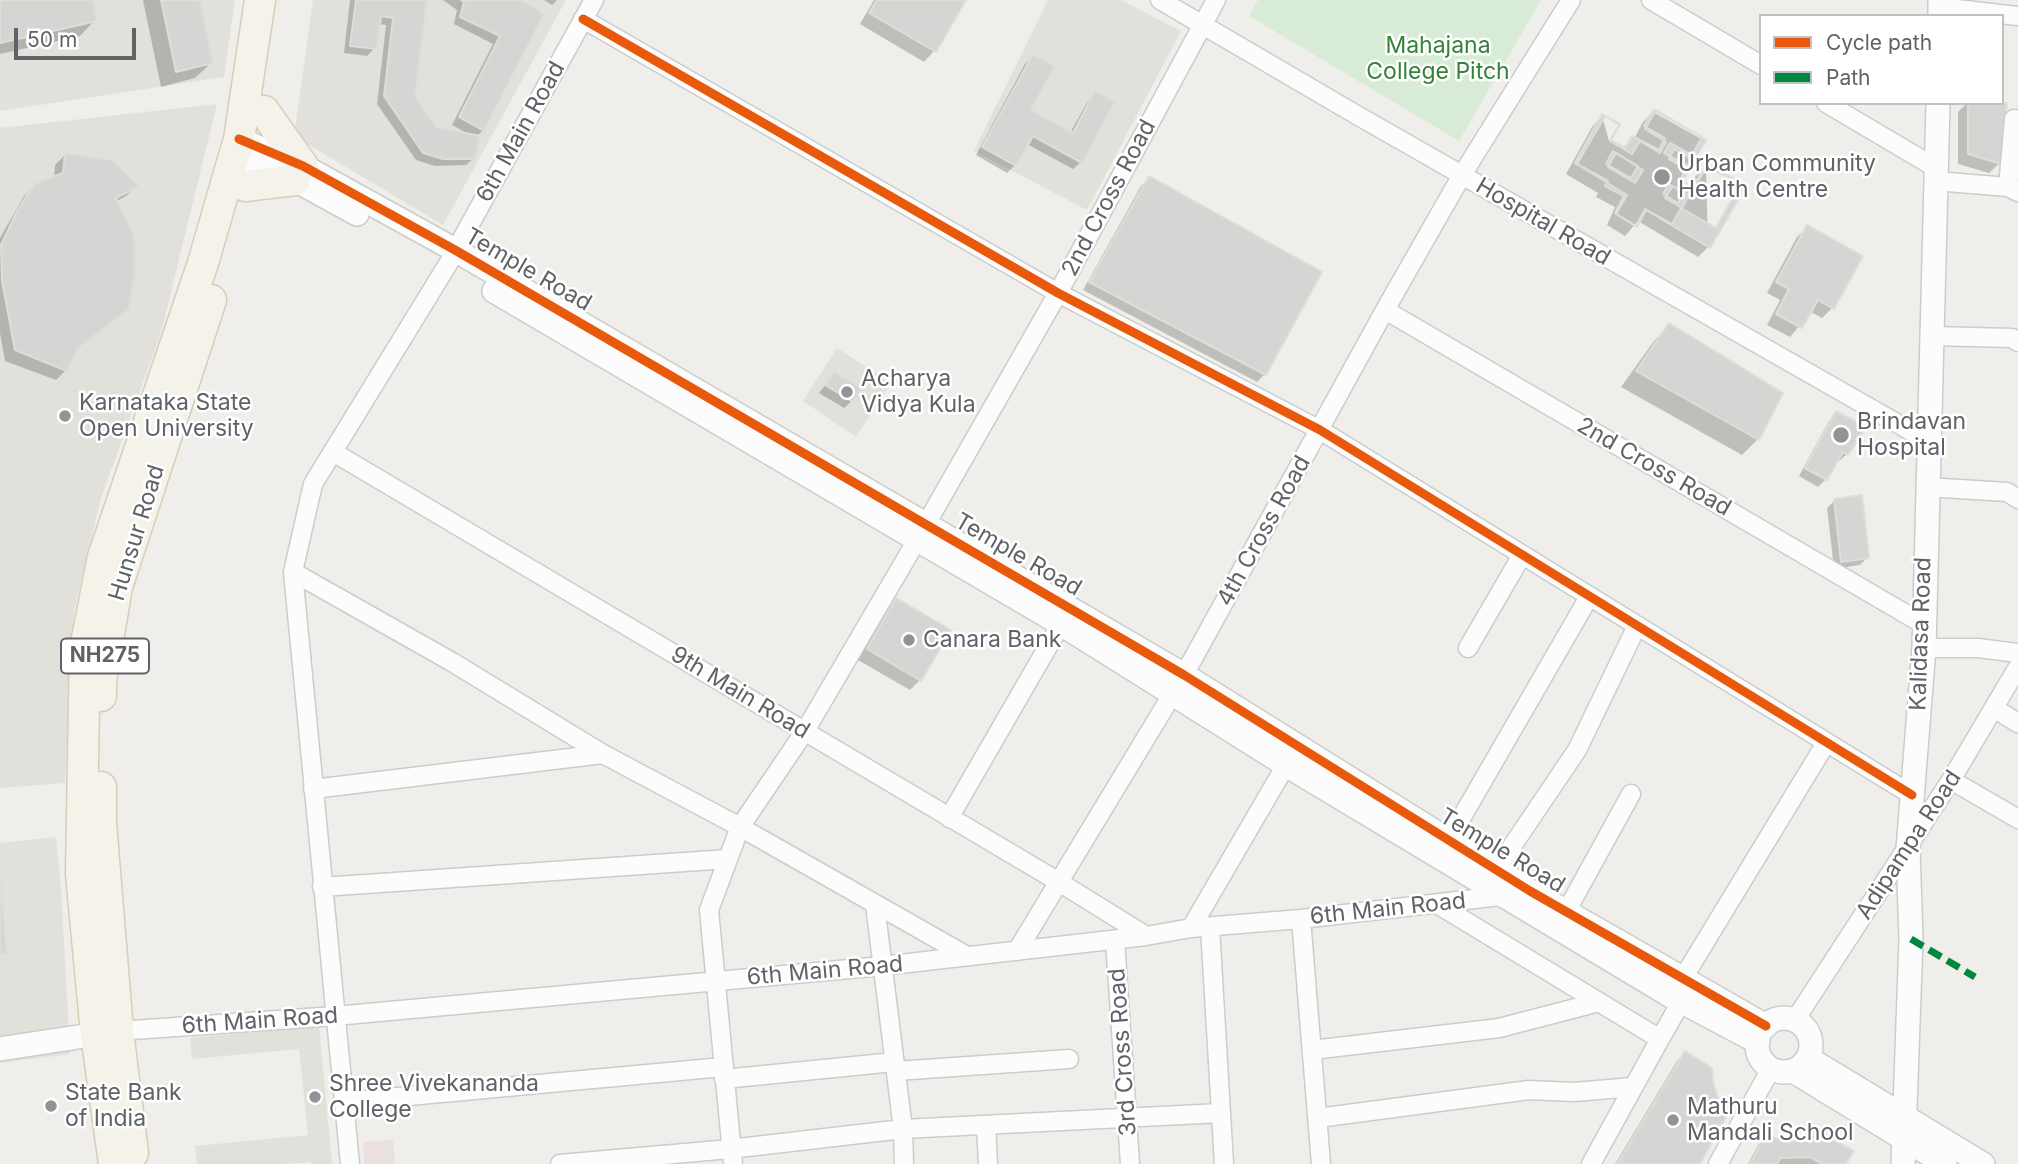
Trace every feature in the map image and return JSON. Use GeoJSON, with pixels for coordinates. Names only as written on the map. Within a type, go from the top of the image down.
{"type":"FeatureCollection","features":[{"type":"Feature","properties":{"kind":"main road"},"geometry":{"type":"LineString","coordinates":[[260,0],[244,160],[299,173]]}},
{"type":"Feature","properties":{"kind":"main road","name":"Hunsur Road"},"geometry":{"type":"LineString","coordinates":[[134,1164],[107,1032],[101,823],[101,681],[117,587],[197,346],[244,160],[264,111],[281,0]]}},
{"type":"Feature","properties":{"kind":"main road"},"geometry":{"type":"LineString","coordinates":[[264,111],[299,173]]}},
{"type":"Feature","properties":{"kind":"main road"},"geometry":{"type":"LineString","coordinates":[[107,1032],[114,1164]]}},
{"type":"Feature","properties":{"kind":"street","name":"6th Main Road"},"geometry":{"type":"LineString","coordinates":[[350,1164],[293,572],[313,484],[451,257],[594,0]]}},
{"type":"Feature","properties":{"kind":"street","name":"Hospital Road"},"geometry":{"type":"LineString","coordinates":[[1160,0],[1928,440]]}},
{"type":"Feature","properties":{"kind":"street","name":"2nd Cross Road"},"geometry":{"type":"LineString","coordinates":[[732,1156],[709,910],[740,827],[805,731],[922,532],[1058,293],[1216,0]]}},
{"type":"Feature","properties":{"kind":"street","name":"4th Cross Road"},"geometry":{"type":"LineString","coordinates":[[1017,951],[1179,685],[1462,175],[1571,0]]}},
{"type":"Feature","properties":{"kind":"street"},"geometry":{"type":"LineString","coordinates":[[1651,0],[1759,64]]}},
{"type":"Feature","properties":{"kind":"street"},"geometry":{"type":"LineString","coordinates":[[1940,7],[2001,14]]}},
{"type":"Feature","properties":{"kind":"street"},"geometry":{"type":"LineString","coordinates":[[583,19],[1058,293],[1320,430],[1912,795]]}},
{"type":"Feature","properties":{"kind":"street"},"geometry":{"type":"LineString","coordinates":[[1829,105],[1936,175],[2013,189],[2014,119]]}},
{"type":"Feature","properties":{"kind":"street","name":"Kalidasa Road"},"geometry":{"type":"LineString","coordinates":[[1903,1164],[1911,939],[1908,849],[1924,648],[1938,105]]}},
{"type":"Feature","properties":{"kind":"street","name":"Temple Road"},"geometry":{"type":"LineString","coordinates":[[244,160],[299,173],[451,257],[1448,841],[1566,912],[1678,992]]}},
{"type":"Feature","properties":{"kind":"street","name":"2nd Cross Road"},"geometry":{"type":"LineString","coordinates":[[1385,310],[1923,624]]}},
{"type":"Feature","properties":{"kind":"street"},"geometry":{"type":"LineString","coordinates":[[1931,336],[2012,338],[2018,342]]}},
{"type":"Feature","properties":{"kind":"street","name":"9th Main Road"},"geometry":{"type":"LineString","coordinates":[[333,452],[1146,936]]}},
{"type":"Feature","properties":{"kind":"street"},"geometry":{"type":"LineString","coordinates":[[1927,487],[2007,492],[2018,499]]}},
{"type":"Feature","properties":{"kind":"street","name":"Temple Road"},"geometry":{"type":"LineString","coordinates":[[922,532],[1061,624],[1179,685],[1286,765],[1504,896],[1678,992],[1762,1034]]}},
{"type":"Feature","properties":{"kind":"street"},"geometry":{"type":"LineString","coordinates":[[1468,648],[1522,555]]}},
{"type":"Feature","properties":{"kind":"street"},"geometry":{"type":"LineString","coordinates":[[293,572],[452,662],[603,754],[740,827],[967,956]]}},
{"type":"Feature","properties":{"kind":"street"},"geometry":{"type":"LineString","coordinates":[[1448,841],[1590,597]]}},
{"type":"Feature","properties":{"kind":"street"},"geometry":{"type":"LineString","coordinates":[[949,818],[1061,624]]}},
{"type":"Feature","properties":{"kind":"street"},"geometry":{"type":"LineString","coordinates":[[1496,870],[1577,750],[1637,626]]}},
{"type":"Feature","properties":{"kind":"street"},"geometry":{"type":"LineString","coordinates":[[1924,648],[1978,648],[2018,653]]}},
{"type":"Feature","properties":{"kind":"street","name":"Adipampa Road"},"geometry":{"type":"LineString","coordinates":[[1795,1020],[1908,849],[2018,667]]}},
{"type":"Feature","properties":{"kind":"street"},"geometry":{"type":"LineString","coordinates":[[1994,708],[2018,723]]}},
{"type":"Feature","properties":{"kind":"street"},"geometry":{"type":"LineString","coordinates":[[1591,1164],[1660,1039],[1678,992],[1826,743]]}},
{"type":"Feature","properties":{"kind":"street"},"geometry":{"type":"LineString","coordinates":[[313,789],[603,754]]}},
{"type":"Feature","properties":{"kind":"street"},"geometry":{"type":"LineString","coordinates":[[1191,928],[1286,765]]}},
{"type":"Feature","properties":{"kind":"street"},"geometry":{"type":"LineString","coordinates":[[1951,780],[2018,819]]}},
{"type":"Feature","properties":{"kind":"street"},"geometry":{"type":"LineString","coordinates":[[1566,912],[1631,794]]}},
{"type":"Feature","properties":{"kind":"street"},"geometry":{"type":"LineString","coordinates":[[323,887],[728,859]]}},
{"type":"Feature","properties":{"kind":"street","name":"6th Main Road"},"geometry":{"type":"LineString","coordinates":[[107,1032],[335,1016],[882,966],[1115,940],[1191,928],[1301,919],[1530,891]]}},
{"type":"Feature","properties":{"kind":"street"},"geometry":{"type":"LineString","coordinates":[[1437,904],[1660,1039]]}},
{"type":"Feature","properties":{"kind":"street"},"geometry":{"type":"LineString","coordinates":[[875,905],[903,1129],[904,1164]]}},
{"type":"Feature","properties":{"kind":"street"},"geometry":{"type":"LineString","coordinates":[[1301,919],[1321,1164]]}},
{"type":"Feature","properties":{"kind":"street"},"geometry":{"type":"LineString","coordinates":[[1210,927],[1224,1164]]}},
{"type":"Feature","properties":{"kind":"street","name":"3rd Cross Road"},"geometry":{"type":"LineString","coordinates":[[1115,940],[1130,1164]]}},
{"type":"Feature","properties":{"kind":"street"},"geometry":{"type":"LineString","coordinates":[[1312,1050],[1499,1028],[1599,1002]]}},
{"type":"Feature","properties":{"kind":"street"},"geometry":{"type":"LineString","coordinates":[[1718,1164],[1791,1066],[1811,1044],[1805,1027],[1795,1020],[1779,1018],[1762,1034],[1758,1054],[1762,1061],[1791,1066],[1905,1128],[1983,1164]]}},
{"type":"Feature","properties":{"kind":"street"},"geometry":{"type":"LineString","coordinates":[[0,1049],[107,1032]]}},
{"type":"Feature","properties":{"kind":"street"},"geometry":{"type":"LineString","coordinates":[[344,1102],[724,1073],[1069,1059]]}},
{"type":"Feature","properties":{"kind":"street"},"geometry":{"type":"LineString","coordinates":[[1318,1118],[1529,1090],[1574,1092],[1633,1087]]}},
{"type":"Feature","properties":{"kind":"street"},"geometry":{"type":"LineString","coordinates":[[570,1164],[732,1156],[903,1129],[1221,1113]]}},
{"type":"Feature","properties":{"kind":"street"},"geometry":{"type":"LineString","coordinates":[[986,1125],[988,1164]]}},
{"type":"Feature","properties":{"kind":"street"},"geometry":{"type":"LineString","coordinates":[[1905,1128],[1945,1164]]}},
{"type":"Feature","properties":{"kind":"shaded area"},"geometry":{"type":"Polygon","coordinates":[[[0,0],[235,0],[224,77],[0,111],[0,0]]]}},
{"type":"Feature","properties":{"kind":"shaded area"},"geometry":{"type":"Polygon","coordinates":[[[313,0],[566,0],[443,225],[294,136],[313,0]]]}},
{"type":"Feature","properties":{"kind":"shaded area"},"geometry":{"type":"Polygon","coordinates":[[[1048,0],[1121,0],[1181,31],[1087,210],[974,151],[1048,0]]]}},
{"type":"Feature","properties":{"kind":"shaded area","name":"Karnataka State Open University"},"geometry":{"type":"Polygon","coordinates":[[[217,104],[161,333],[101,498],[74,611],[65,783],[0,788],[0,128],[217,104]]]}},
{"type":"Feature","properties":{"kind":"shaded area","name":"Acharya Vidya Kula"},"geometry":{"type":"Polygon","coordinates":[[[837,348],[891,383],[856,437],[803,401],[837,348]]]}},
{"type":"Feature","properties":{"kind":"shaded area"},"geometry":{"type":"Polygon","coordinates":[[[56,837],[70,1054],[0,1063],[0,843],[56,837]]]}},
{"type":"Feature","properties":{"kind":"shaded area","name":"Shree Vivekananda College"},"geometry":{"type":"Polygon","coordinates":[[[319,1026],[332,1164],[197,1164],[195,1146],[308,1135],[299,1049],[192,1059],[190,1038],[319,1026]]]}},
{"type":"Feature","properties":{"kind":"shaded area"},"geometry":{"type":"Polygon","coordinates":[[[393,1140],[395,1164],[364,1164],[363,1142],[393,1140]]]}},
{"type":"Feature","properties":{"kind":"green space","name":"Mahajana College Pitch"},"geometry":{"type":"Polygon","coordinates":[[[1258,0],[1541,0],[1459,141],[1249,16],[1258,0]]]}},
{"type":"Feature","properties":{"kind":"building"},"geometry":{"type":"Polygon","coordinates":[[[0,0],[93,0],[97,21],[0,43],[0,0]]]}},
{"type":"Feature","properties":{"kind":"building"},"geometry":{"type":"Polygon","coordinates":[[[161,0],[200,0],[213,63],[176,72],[161,0]]]}},
{"type":"Feature","properties":{"kind":"building"},"geometry":{"type":"Polygon","coordinates":[[[356,0],[427,0],[415,96],[436,127],[480,136],[475,159],[443,159],[423,153],[384,96],[393,18],[381,16],[377,49],[350,46],[356,0]]]}},
{"type":"Feature","properties":{"kind":"building"},"geometry":{"type":"Polygon","coordinates":[[[461,0],[521,0],[544,14],[484,131],[459,117],[500,36],[460,17],[464,2],[461,0]]]}},
{"type":"Feature","properties":{"kind":"building"},"geometry":{"type":"Polygon","coordinates":[[[877,0],[966,0],[936,52],[869,13],[877,0]]]}},
{"type":"Feature","properties":{"kind":"building"},"geometry":{"type":"Polygon","coordinates":[[[1033,54],[1055,66],[1031,110],[1073,133],[1095,91],[1115,102],[1082,163],[1033,136],[1016,166],[982,147],[1033,54]]]}},
{"type":"Feature","properties":{"kind":"building"},"geometry":{"type":"Polygon","coordinates":[[[2007,103],[2001,164],[1968,154],[1968,105],[2007,103]]]}},
{"type":"Feature","properties":{"kind":"building","name":"Urban Community Health Centre"},"geometry":{"type":"Polygon","coordinates":[[[1653,110],[1702,137],[1692,155],[1670,143],[1664,153],[1688,166],[1680,181],[1693,187],[1706,164],[1741,183],[1716,228],[1681,208],[1672,224],[1645,209],[1636,226],[1615,213],[1624,196],[1605,186],[1608,181],[1575,163],[1602,114],[1620,124],[1611,140],[1625,148],[1632,136],[1659,150],[1665,138],[1644,126],[1653,110]],[[1613,151],[1606,164],[1631,178],[1638,166],[1613,151]],[[1669,184],[1663,194],[1678,203],[1684,193],[1669,184]]]}},
{"type":"Feature","properties":{"kind":"building","name":"Urban Community Health Centre"},"geometry":{"type":"Polygon","coordinates":[[[1656,110],[1706,140],[1694,160],[1674,149],[1669,159],[1689,170],[1681,183],[1693,190],[1707,166],[1745,188],[1710,248],[1646,210],[1637,227],[1616,214],[1627,195],[1577,164],[1605,116],[1619,125],[1610,141],[1632,154],[1640,141],[1660,153],[1666,142],[1645,129],[1656,110]],[[1616,153],[1608,167],[1635,183],[1643,170],[1616,153]],[[1673,186],[1665,198],[1682,208],[1689,195],[1673,186]]]}},
{"type":"Feature","properties":{"kind":"building"},"geometry":{"type":"Polygon","coordinates":[[[65,153],[112,160],[139,186],[116,198],[134,235],[135,271],[129,309],[77,349],[67,371],[15,350],[2,281],[1,245],[17,211],[34,184],[63,173],[65,153]]]}},
{"type":"Feature","properties":{"kind":"building"},"geometry":{"type":"Polygon","coordinates":[[[1149,176],[1322,272],[1266,375],[1089,282],[1149,176]]]}},
{"type":"Feature","properties":{"kind":"building"},"geometry":{"type":"Polygon","coordinates":[[[1807,225],[1863,256],[1834,309],[1818,300],[1802,328],[1776,314],[1789,289],[1776,282],[1807,225]]]}},
{"type":"Feature","properties":{"kind":"building"},"geometry":{"type":"Polygon","coordinates":[[[1669,323],[1783,393],[1759,440],[1636,371],[1669,323]]]}},
{"type":"Feature","properties":{"kind":"building"},"geometry":{"type":"Polygon","coordinates":[[[834,372],[861,388],[853,402],[825,385],[834,372]]]}},
{"type":"Feature","properties":{"kind":"building"},"geometry":{"type":"Polygon","coordinates":[[[1836,411],[1866,427],[1848,455],[1843,452],[1827,480],[1805,468],[1836,411]]]}},
{"type":"Feature","properties":{"kind":"building"},"geometry":{"type":"Polygon","coordinates":[[[1862,495],[1869,558],[1841,562],[1834,499],[1862,495]]]}},
{"type":"Feature","properties":{"kind":"building","name":"Canara Bank"},"geometry":{"type":"Polygon","coordinates":[[[896,598],[951,630],[921,681],[867,649],[896,598]]]}},
{"type":"Feature","properties":{"kind":"building"},"geometry":{"type":"Polygon","coordinates":[[[0,876],[7,954],[0,954],[0,876]]]}},
{"type":"Feature","properties":{"kind":"building"},"geometry":{"type":"Polygon","coordinates":[[[1685,1051],[1712,1068],[1713,1083],[1720,1104],[1730,1110],[1700,1164],[1617,1164],[1685,1051]]]}},
{"type":"Feature","properties":{"kind":"building"},"geometry":{"type":"Polygon","coordinates":[[[1813,1129],[1854,1151],[1846,1164],[1823,1164],[1810,1157],[1780,1158],[1777,1164],[1750,1164],[1765,1135],[1785,1141],[1801,1141],[1813,1129]]]}},
{"type":"Feature","properties":{"kind":"marked path"},"geometry":{"type":"LineString","coordinates":[[1911,939],[1975,977]]}},
{"type":"Feature","properties":{"kind":"cycle path"},"geometry":{"type":"LineString","coordinates":[[583,19],[1058,293],[1320,430],[1912,795]]}},
{"type":"Feature","properties":{"kind":"cycle path"},"geometry":{"type":"LineString","coordinates":[[239,139],[303,166],[455,250],[1184,675],[1530,891],[1766,1026]]}},
{"type":"Feature","properties":{"kind":"place","name":"Urban Community Health Centre"},"geometry":{"type":"Point","coordinates":[1662,177]}},
{"type":"Feature","properties":{"kind":"place","name":"Acharya Vidya Kula"},"geometry":{"type":"Point","coordinates":[847,392]}},
{"type":"Feature","properties":{"kind":"place","name":"Karnataka State Open University"},"geometry":{"type":"Point","coordinates":[65,416]}},
{"type":"Feature","properties":{"kind":"place","name":"Brindavan Hospital"},"geometry":{"type":"Point","coordinates":[1841,435]}},
{"type":"Feature","properties":{"kind":"place","name":"Canara Bank"},"geometry":{"type":"Point","coordinates":[909,640]}},
{"type":"Feature","properties":{"kind":"place","name":"Shree Vivekananda College"},"geometry":{"type":"Point","coordinates":[315,1097]}},
{"type":"Feature","properties":{"kind":"place","name":"State Bank of India"},"geometry":{"type":"Point","coordinates":[51,1106]}},
{"type":"Feature","properties":{"kind":"place","name":"Mathuru Mandali School"},"geometry":{"type":"Point","coordinates":[1673,1120]}}]}
